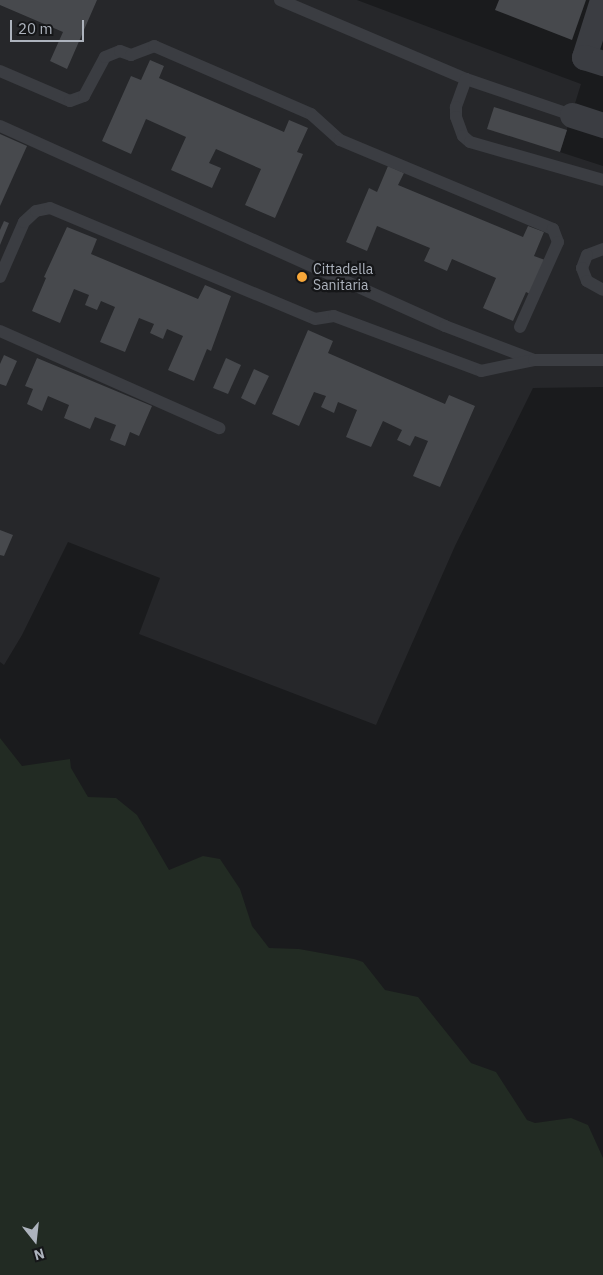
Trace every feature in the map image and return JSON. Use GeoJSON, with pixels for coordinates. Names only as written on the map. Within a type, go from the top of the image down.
{"type":"FeatureCollection","features":[{"type":"Feature","properties":{"kind":"street"},"geometry":{"type":"LineString","coordinates":[[602,0],[584,57],[603,63]]}},
{"type":"Feature","properties":{"kind":"street"},"geometry":{"type":"LineString","coordinates":[[572,115],[603,125]]}},
{"type":"Feature","properties":{"kind":"lane"},"geometry":{"type":"LineString","coordinates":[[280,0],[466,80],[572,115]]}},
{"type":"Feature","properties":{"kind":"lane"},"geometry":{"type":"LineString","coordinates":[[0,72],[70,101],[84,96],[106,58],[120,51],[131,55],[154,46],[312,114],[340,140],[553,230],[558,242],[520,328]]}},
{"type":"Feature","properties":{"kind":"lane"},"geometry":{"type":"LineString","coordinates":[[466,80],[456,107],[456,117],[463,136],[470,142],[603,180]]}},
{"type":"Feature","properties":{"kind":"lane"},"geometry":{"type":"LineString","coordinates":[[0,126],[445,326],[534,360]]}},
{"type":"Feature","properties":{"kind":"lane"},"geometry":{"type":"LineString","coordinates":[[0,277],[24,222],[36,211],[50,208],[315,319],[334,316],[481,371],[534,360],[603,360]]}},
{"type":"Feature","properties":{"kind":"lane"},"geometry":{"type":"LineString","coordinates":[[603,249],[587,255],[582,268],[587,282],[603,290]]}},
{"type":"Feature","properties":{"kind":"lane"},"geometry":{"type":"LineString","coordinates":[[0,331],[219,428]]}},
{"type":"Feature","properties":{"kind":"shaded area","name":"Cittadella Sanitaria"},"geometry":{"type":"Polygon","coordinates":[[[0,0],[357,0],[581,84],[560,152],[603,166],[603,387],[533,388],[455,546],[376,725],[139,634],[160,578],[68,542],[22,635],[4,665],[0,662],[0,0]]]}},
{"type":"Feature","properties":{"kind":"shaded area"},"geometry":{"type":"Polygon","coordinates":[[[0,738],[22,766],[70,759],[71,768],[88,797],[116,798],[137,815],[169,870],[203,856],[220,859],[240,889],[252,926],[269,948],[299,949],[354,959],[363,962],[385,990],[418,997],[471,1063],[496,1072],[527,1120],[535,1123],[571,1118],[588,1125],[603,1158],[603,1275],[0,1275],[0,738]]]}},
{"type":"Feature","properties":{"kind":"building"},"geometry":{"type":"Polygon","coordinates":[[[0,0],[97,0],[67,69],[50,61],[63,32],[0,5],[0,0]]]}},
{"type":"Feature","properties":{"kind":"building"},"geometry":{"type":"Polygon","coordinates":[[[499,0],[586,0],[572,40],[495,10],[499,0]]]}},
{"type":"Feature","properties":{"kind":"building"},"geometry":{"type":"Polygon","coordinates":[[[150,60],[164,66],[159,78],[284,132],[289,120],[308,128],[297,152],[303,154],[275,218],[245,205],[261,169],[216,149],[209,163],[221,168],[212,188],[171,170],[186,137],[146,119],[131,154],[102,141],[131,76],[141,80],[150,60]]]}},
{"type":"Feature","properties":{"kind":"building"},"geometry":{"type":"Polygon","coordinates":[[[494,107],[567,130],[560,152],[487,129],[494,107]]]}},
{"type":"Feature","properties":{"kind":"building"},"geometry":{"type":"Polygon","coordinates":[[[0,134],[27,146],[0,206],[0,134]]]}},
{"type":"Feature","properties":{"kind":"building"},"geometry":{"type":"Polygon","coordinates":[[[388,166],[404,173],[398,185],[523,237],[528,226],[544,232],[534,256],[545,260],[530,294],[526,292],[513,321],[483,308],[496,278],[452,259],[447,271],[424,261],[430,248],[377,226],[367,251],[346,242],[369,188],[377,192],[388,166]]]}},
{"type":"Feature","properties":{"kind":"building"},"geometry":{"type":"Polygon","coordinates":[[[4,221],[9,223],[0,245],[0,230],[4,221]]]}},
{"type":"Feature","properties":{"kind":"building"},"geometry":{"type":"Polygon","coordinates":[[[67,227],[97,239],[91,254],[198,299],[205,285],[231,296],[211,351],[207,349],[194,381],[168,370],[183,336],[167,329],[163,339],[150,333],[154,324],[139,318],[125,352],[100,342],[115,307],[101,301],[97,310],[85,305],[89,295],[74,289],[60,323],[32,311],[46,278],[44,277],[67,227]]]}},
{"type":"Feature","properties":{"kind":"building"},"geometry":{"type":"Polygon","coordinates":[[[308,330],[333,341],[328,353],[445,404],[449,395],[475,406],[440,487],[413,476],[428,441],[415,436],[410,446],[397,440],[402,430],[383,421],[371,447],[346,437],[357,410],[338,402],[334,413],[321,407],[326,396],[314,392],[299,426],[272,414],[308,330]]]}},
{"type":"Feature","properties":{"kind":"building"},"geometry":{"type":"Polygon","coordinates":[[[4,355],[17,361],[6,386],[0,384],[0,364],[4,355]]]}},
{"type":"Feature","properties":{"kind":"building"},"geometry":{"type":"Polygon","coordinates":[[[37,358],[152,406],[139,436],[130,432],[125,446],[110,440],[116,425],[95,417],[90,429],[64,418],[69,405],[48,396],[42,411],[27,404],[33,389],[25,386],[37,358]]]}},
{"type":"Feature","properties":{"kind":"building"},"geometry":{"type":"Polygon","coordinates":[[[226,358],[241,365],[228,394],[213,388],[226,358]]]}},
{"type":"Feature","properties":{"kind":"building"},"geometry":{"type":"Polygon","coordinates":[[[254,369],[269,376],[255,405],[241,398],[254,369]]]}},
{"type":"Feature","properties":{"kind":"building"},"geometry":{"type":"Polygon","coordinates":[[[0,530],[13,535],[4,556],[0,555],[0,530]]]}},
{"type":"Feature","properties":{"kind":"place","name":"Cittadella Sanitaria"},"geometry":{"type":"Point","coordinates":[302,277]}}]}
